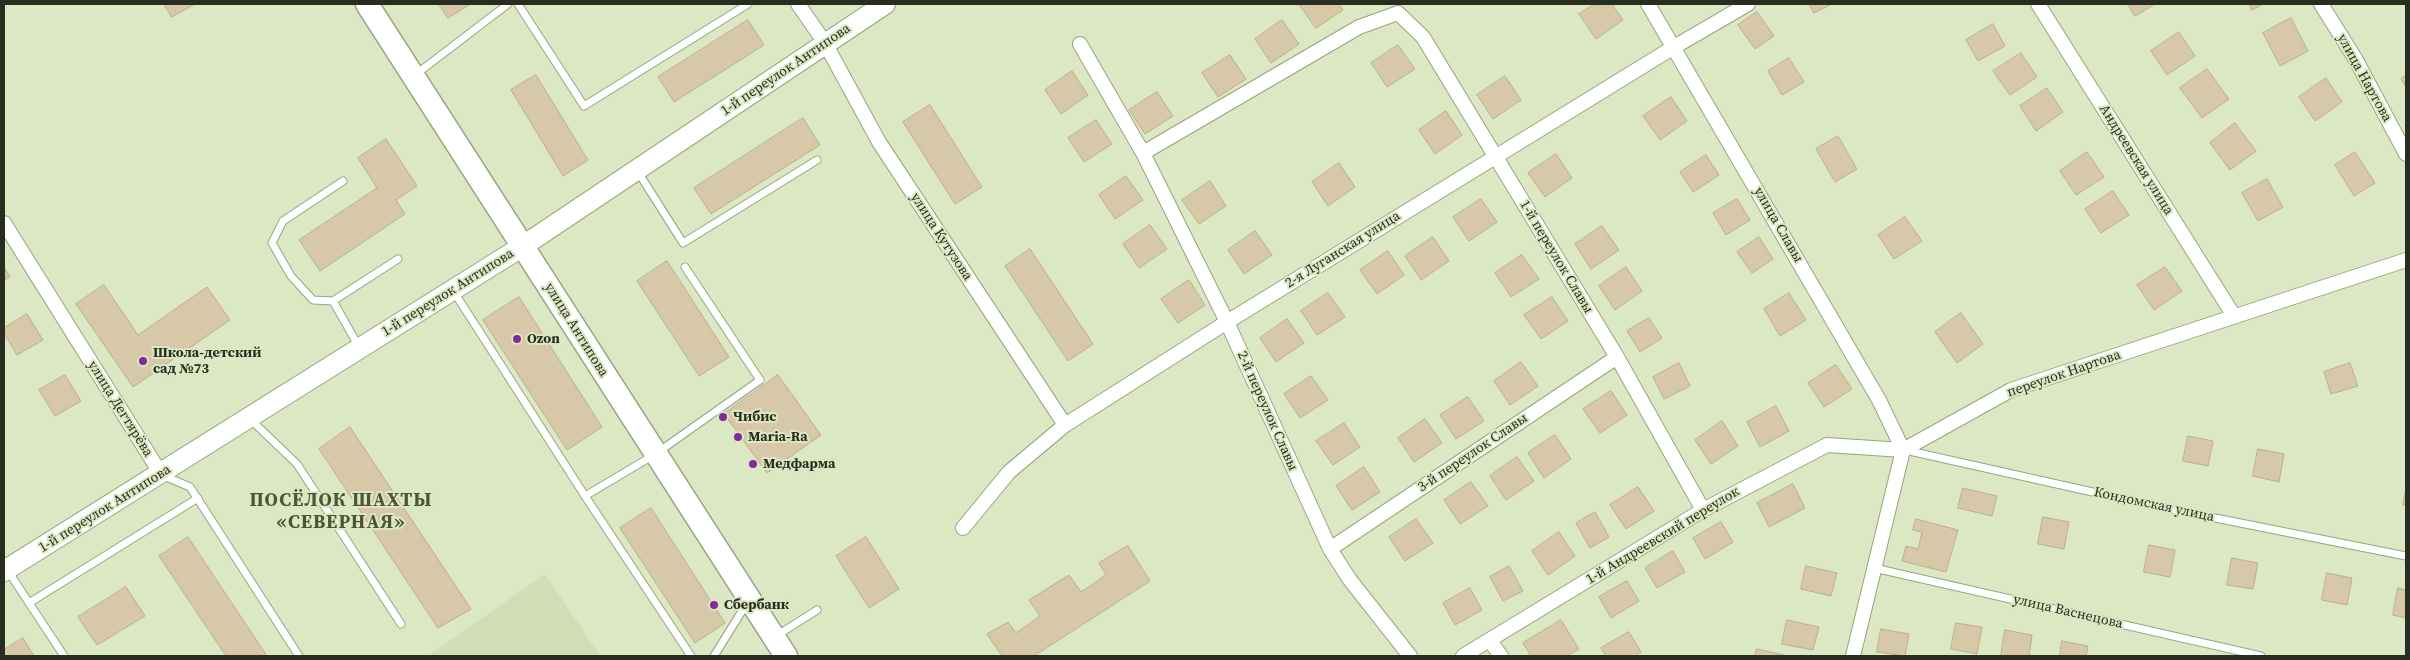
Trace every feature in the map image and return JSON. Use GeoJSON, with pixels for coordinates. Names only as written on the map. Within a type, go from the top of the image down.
{"type":"FeatureCollection","features":[{"type":"Feature","properties":{"kind":"main road","name":"улица Антипова"},"geometry":{"type":"LineString","coordinates":[[367,4],[523,246],[654,455],[786,656]]}},
{"type":"Feature","properties":{"kind":"main road","name":"1-й переулок Антипова"},"geometry":{"type":"LineString","coordinates":[[5,570],[523,246],[885,4]]}},
{"type":"Feature","properties":{"kind":"street","name":"улица Кутузова"},"geometry":{"type":"LineString","coordinates":[[798,4],[825,43],[878,142],[1065,425]]}},
{"type":"Feature","properties":{"kind":"street","name":"улица Славы"},"geometry":{"type":"LineString","coordinates":[[1648,4],[1879,400],[1903,450]]}},
{"type":"Feature","properties":{"kind":"street","name":"2-я Луганская улица"},"geometry":{"type":"LineString","coordinates":[[963,528],[1009,472],[1065,425],[1227,322],[1674,47],[1748,4]]}},
{"type":"Feature","properties":{"kind":"street","name":"Андреевская улица"},"geometry":{"type":"LineString","coordinates":[[2038,4],[2234,316]]}},
{"type":"Feature","properties":{"kind":"street","name":"улица Нартова"},"geometry":{"type":"LineString","coordinates":[[2321,4],[2356,60],[2406,154]]}},
{"type":"Feature","properties":{"kind":"street","name":"1-й переулок Славы"},"geometry":{"type":"LineString","coordinates":[[1143,154],[1359,27],[1398,13],[1423,37],[1617,357],[1703,510]]}},
{"type":"Feature","properties":{"kind":"street","name":"2-й переулок Славы"},"geometry":{"type":"LineString","coordinates":[[1080,44],[1143,154],[1227,322],[1330,549],[1350,580],[1410,656]]}},
{"type":"Feature","properties":{"kind":"street","name":"улица Дегтярёва"},"geometry":{"type":"LineString","coordinates":[[4,223],[161,474]]}},
{"type":"Feature","properties":{"kind":"street","name":"переулок Нартова"},"geometry":{"type":"LineString","coordinates":[[1903,450],[2011,390],[2406,260]]}},
{"type":"Feature","properties":{"kind":"street","name":"3-й переулок Славы"},"geometry":{"type":"LineString","coordinates":[[1330,549],[1617,357]]}},
{"type":"Feature","properties":{"kind":"street","name":"1-й Андреевский переулок"},"geometry":{"type":"LineString","coordinates":[[1463,656],[1703,510],[1827,446],[1903,450]]}},
{"type":"Feature","properties":{"kind":"street"},"geometry":{"type":"LineString","coordinates":[[1853,656],[1903,450]]}},
{"type":"Feature","properties":{"kind":"street"},"geometry":{"type":"LineString","coordinates":[[1490,641],[1501,656]]}},
{"type":"Feature","properties":{"kind":"lane"},"geometry":{"type":"LineString","coordinates":[[413,77],[508,4]]}},
{"type":"Feature","properties":{"kind":"lane"},"geometry":{"type":"LineString","coordinates":[[518,4],[584,106],[748,4]]}},
{"type":"Feature","properties":{"kind":"lane"},"geometry":{"type":"LineString","coordinates":[[637,171],[683,243],[817,160]]}},
{"type":"Feature","properties":{"kind":"lane"},"geometry":{"type":"LineString","coordinates":[[342,181],[283,221],[272,243],[291,276],[313,300],[334,301],[398,259]]}},
{"type":"Feature","properties":{"kind":"lane"},"geometry":{"type":"LineString","coordinates":[[585,496],[654,455],[760,380],[684,267]]}},
{"type":"Feature","properties":{"kind":"lane"},"geometry":{"type":"LineString","coordinates":[[453,290],[585,496],[691,656]]}},
{"type":"Feature","properties":{"kind":"lane"},"geometry":{"type":"LineString","coordinates":[[334,301],[361,349]]}},
{"type":"Feature","properties":{"kind":"lane"},"geometry":{"type":"LineString","coordinates":[[250,418],[297,464],[401,624]]}},
{"type":"Feature","properties":{"kind":"lane","name":"Кондомская улица"},"geometry":{"type":"LineString","coordinates":[[1903,450],[2154,506],[2406,556]]}},
{"type":"Feature","properties":{"kind":"lane"},"geometry":{"type":"LineString","coordinates":[[161,474],[190,487],[299,656]]}},
{"type":"Feature","properties":{"kind":"lane"},"geometry":{"type":"LineString","coordinates":[[29,603],[198,498]]}},
{"type":"Feature","properties":{"kind":"lane","name":"улица Васнецова"},"geometry":{"type":"LineString","coordinates":[[1874,568],[2261,656]]}},
{"type":"Feature","properties":{"kind":"lane"},"geometry":{"type":"LineString","coordinates":[[5,570],[64,656]]}},
{"type":"Feature","properties":{"kind":"lane"},"geometry":{"type":"LineString","coordinates":[[714,656],[749,599]]}},
{"type":"Feature","properties":{"kind":"lane"},"geometry":{"type":"LineString","coordinates":[[774,637],[817,610]]}},
{"type":"Feature","properties":{"kind":"shaded area"},"geometry":{"type":"Polygon","coordinates":[[[545,574],[600,656],[428,656],[545,574]]]}},
{"type":"Feature","properties":{"kind":"building"},"geometry":{"type":"Polygon","coordinates":[[[164,4],[195,4],[172,17],[164,4]]]}},
{"type":"Feature","properties":{"kind":"building"},"geometry":{"type":"Polygon","coordinates":[[[439,4],[468,4],[469,5],[448,18],[439,4]]]}},
{"type":"Feature","properties":{"kind":"building"},"geometry":{"type":"Polygon","coordinates":[[[1299,4],[1339,4],[1343,10],[1316,28],[1299,4]]]}},
{"type":"Feature","properties":{"kind":"building"},"geometry":{"type":"Polygon","coordinates":[[[1595,4],[1612,4],[1623,20],[1596,39],[1579,14],[1595,4]]]}},
{"type":"Feature","properties":{"kind":"building"},"geometry":{"type":"Polygon","coordinates":[[[1809,4],[1832,4],[1814,13],[1809,4]]]}},
{"type":"Feature","properties":{"kind":"building"},"geometry":{"type":"Polygon","coordinates":[[[2128,4],[2155,4],[2135,16],[2128,4]]]}},
{"type":"Feature","properties":{"kind":"building"},"geometry":{"type":"Polygon","coordinates":[[[2249,4],[2263,4],[2252,10],[2249,4]]]}},
{"type":"Feature","properties":{"kind":"building"},"geometry":{"type":"Polygon","coordinates":[[[1757,12],[1774,36],[1755,49],[1738,25],[1757,12]]]}},
{"type":"Feature","properties":{"kind":"building"},"geometry":{"type":"Polygon","coordinates":[[[2291,18],[2308,51],[2280,66],[2263,33],[2291,18]]]}},
{"type":"Feature","properties":{"kind":"building"},"geometry":{"type":"Polygon","coordinates":[[[748,20],[764,45],[674,102],[658,77],[748,20]]]}},
{"type":"Feature","properties":{"kind":"building"},"geometry":{"type":"Polygon","coordinates":[[[1282,20],[1299,44],[1271,63],[1255,39],[1282,20]]]}},
{"type":"Feature","properties":{"kind":"building"},"geometry":{"type":"Polygon","coordinates":[[[1993,24],[2005,46],[1978,61],[1966,40],[1993,24]]]}},
{"type":"Feature","properties":{"kind":"building"},"geometry":{"type":"Polygon","coordinates":[[[2179,32],[2195,56],[2167,75],[2151,51],[2179,32]]]}},
{"type":"Feature","properties":{"kind":"building"},"geometry":{"type":"Polygon","coordinates":[[[1398,45],[1415,69],[1387,87],[1371,63],[1398,45]]]}},
{"type":"Feature","properties":{"kind":"building"},"geometry":{"type":"Polygon","coordinates":[[[2021,53],[2037,77],[2010,95],[1993,71],[2021,53]]]}},
{"type":"Feature","properties":{"kind":"building"},"geometry":{"type":"Polygon","coordinates":[[[1230,55],[1246,79],[1218,97],[1202,73],[1230,55]]]}},
{"type":"Feature","properties":{"kind":"building"},"geometry":{"type":"Polygon","coordinates":[[[1789,58],[1804,82],[1782,95],[1768,71],[1789,58]]]}},
{"type":"Feature","properties":{"kind":"building"},"geometry":{"type":"Polygon","coordinates":[[[2207,69],[2229,99],[2202,118],[2180,88],[2207,69]]]}},
{"type":"Feature","properties":{"kind":"building"},"geometry":{"type":"Polygon","coordinates":[[[1072,71],[1088,95],[1061,114],[1045,90],[1072,71]]]}},
{"type":"Feature","properties":{"kind":"building"},"geometry":{"type":"Polygon","coordinates":[[[536,75],[588,160],[563,176],[511,90],[536,75]]]}},
{"type":"Feature","properties":{"kind":"building"},"geometry":{"type":"Polygon","coordinates":[[[2406,75],[2406,87],[2401,79],[2406,75]]]}},
{"type":"Feature","properties":{"kind":"building"},"geometry":{"type":"Polygon","coordinates":[[[1505,76],[1521,100],[1493,119],[1477,95],[1505,76]]]}},
{"type":"Feature","properties":{"kind":"building"},"geometry":{"type":"Polygon","coordinates":[[[2326,78],[2342,102],[2315,121],[2299,97],[2326,78]]]}},
{"type":"Feature","properties":{"kind":"building"},"geometry":{"type":"Polygon","coordinates":[[[2047,88],[2063,112],[2036,131],[2020,106],[2047,88]]]}},
{"type":"Feature","properties":{"kind":"building"},"geometry":{"type":"Polygon","coordinates":[[[1157,92],[1173,116],[1145,134],[1129,110],[1157,92]]]}},
{"type":"Feature","properties":{"kind":"building"},"geometry":{"type":"Polygon","coordinates":[[[1671,97],[1687,121],[1660,140],[1643,116],[1671,97]]]}},
{"type":"Feature","properties":{"kind":"building"},"geometry":{"type":"Polygon","coordinates":[[[930,105],[982,187],[955,204],[903,122],[930,105]]]}},
{"type":"Feature","properties":{"kind":"building"},"geometry":{"type":"Polygon","coordinates":[[[1446,111],[1462,135],[1435,154],[1419,130],[1446,111]]]}},
{"type":"Feature","properties":{"kind":"building"},"geometry":{"type":"Polygon","coordinates":[[[803,118],[820,145],[711,214],[694,188],[803,118]]]}},
{"type":"Feature","properties":{"kind":"building"},"geometry":{"type":"Polygon","coordinates":[[[1096,120],[1112,144],[1084,162],[1068,138],[1096,120]]]}},
{"type":"Feature","properties":{"kind":"building"},"geometry":{"type":"Polygon","coordinates":[[[2235,123],[2256,151],[2230,170],[2210,143],[2235,123]]]}},
{"type":"Feature","properties":{"kind":"building"},"geometry":{"type":"Polygon","coordinates":[[[1838,136],[1857,169],[1835,182],[1816,149],[1838,136]]]}},
{"type":"Feature","properties":{"kind":"building"},"geometry":{"type":"Polygon","coordinates":[[[386,139],[417,186],[396,200],[405,214],[320,271],[299,240],[377,188],[358,158],[386,139]]]}},
{"type":"Feature","properties":{"kind":"building"},"geometry":{"type":"Polygon","coordinates":[[[2087,152],[2104,177],[2076,195],[2060,171],[2087,152]]]}},
{"type":"Feature","properties":{"kind":"building"},"geometry":{"type":"Polygon","coordinates":[[[2355,152],[2375,183],[2354,196],[2335,165],[2355,152]]]}},
{"type":"Feature","properties":{"kind":"building"},"geometry":{"type":"Polygon","coordinates":[[[1556,154],[1572,178],[1545,197],[1528,173],[1556,154]]]}},
{"type":"Feature","properties":{"kind":"building"},"geometry":{"type":"Polygon","coordinates":[[[1706,155],[1719,175],[1693,192],[1680,172],[1706,155]]]}},
{"type":"Feature","properties":{"kind":"building"},"geometry":{"type":"Polygon","coordinates":[[[1339,163],[1355,187],[1328,206],[1312,182],[1339,163]]]}},
{"type":"Feature","properties":{"kind":"building"},"geometry":{"type":"Polygon","coordinates":[[[1126,176],[1143,200],[1115,219],[1099,195],[1126,176]]]}},
{"type":"Feature","properties":{"kind":"building"},"geometry":{"type":"Polygon","coordinates":[[[2267,179],[2283,207],[2258,221],[2242,193],[2267,179]]]}},
{"type":"Feature","properties":{"kind":"building"},"geometry":{"type":"Polygon","coordinates":[[[1210,181],[1226,206],[1199,224],[1182,200],[1210,181]]]}},
{"type":"Feature","properties":{"kind":"building"},"geometry":{"type":"Polygon","coordinates":[[[2113,191],[2129,215],[2101,233],[2085,209],[2113,191]]]}},
{"type":"Feature","properties":{"kind":"building"},"geometry":{"type":"Polygon","coordinates":[[[1481,199],[1497,222],[1469,241],[1453,217],[1481,199]]]}},
{"type":"Feature","properties":{"kind":"building"},"geometry":{"type":"Polygon","coordinates":[[[1737,199],[1750,220],[1726,235],[1713,213],[1737,199]]]}},
{"type":"Feature","properties":{"kind":"building"},"geometry":{"type":"Polygon","coordinates":[[[1905,217],[1922,241],[1894,259],[1878,235],[1905,217]]]}},
{"type":"Feature","properties":{"kind":"building"},"geometry":{"type":"Polygon","coordinates":[[[1150,225],[1167,249],[1139,268],[1123,244],[1150,225]]]}},
{"type":"Feature","properties":{"kind":"building"},"geometry":{"type":"Polygon","coordinates":[[[1602,226],[1619,250],[1591,269],[1575,244],[1602,226]]]}},
{"type":"Feature","properties":{"kind":"building"},"geometry":{"type":"Polygon","coordinates":[[[1255,231],[1272,255],[1244,274],[1228,250],[1255,231]]]}},
{"type":"Feature","properties":{"kind":"building"},"geometry":{"type":"Polygon","coordinates":[[[1433,237],[1449,261],[1421,280],[1405,256],[1433,237]]]}},
{"type":"Feature","properties":{"kind":"building"},"geometry":{"type":"Polygon","coordinates":[[[1759,237],[1773,259],[1752,273],[1737,252],[1759,237]]]}},
{"type":"Feature","properties":{"kind":"building"},"geometry":{"type":"Polygon","coordinates":[[[1030,249],[1093,344],[1068,361],[1005,266],[1030,249]]]}},
{"type":"Feature","properties":{"kind":"building"},"geometry":{"type":"Polygon","coordinates":[[[1388,251],[1404,275],[1377,294],[1360,270],[1388,251]]]}},
{"type":"Feature","properties":{"kind":"building"},"geometry":{"type":"Polygon","coordinates":[[[1522,255],[1539,279],[1511,297],[1495,273],[1522,255]]]}},
{"type":"Feature","properties":{"kind":"building"},"geometry":{"type":"Polygon","coordinates":[[[667,261],[729,357],[699,376],[637,281],[667,261]]]}},
{"type":"Feature","properties":{"kind":"building"},"geometry":{"type":"Polygon","coordinates":[[[4,267],[10,277],[4,280],[4,267]]]}},
{"type":"Feature","properties":{"kind":"building"},"geometry":{"type":"Polygon","coordinates":[[[1626,267],[1642,291],[1615,310],[1599,286],[1626,267]]]}},
{"type":"Feature","properties":{"kind":"building"},"geometry":{"type":"Polygon","coordinates":[[[2165,267],[2182,291],[2154,310],[2137,285],[2165,267]]]}},
{"type":"Feature","properties":{"kind":"building"},"geometry":{"type":"Polygon","coordinates":[[[1189,280],[1205,305],[1178,323],[1161,299],[1189,280]]]}},
{"type":"Feature","properties":{"kind":"building","name":"Школа-детский сад №73"},"geometry":{"type":"Polygon","coordinates":[[[104,285],[138,335],[207,287],[230,320],[133,387],[76,304],[104,285]]]}},
{"type":"Feature","properties":{"kind":"building"},"geometry":{"type":"Polygon","coordinates":[[[1328,293],[1345,317],[1317,335],[1301,311],[1328,293]]]}},
{"type":"Feature","properties":{"kind":"building"},"geometry":{"type":"Polygon","coordinates":[[[1789,293],[1806,320],[1780,336],[1764,309],[1789,293]]]}},
{"type":"Feature","properties":{"kind":"building"},"geometry":{"type":"Polygon","coordinates":[[[519,297],[602,427],[567,450],[483,320],[519,297]]]}},
{"type":"Feature","properties":{"kind":"building"},"geometry":{"type":"Polygon","coordinates":[[[1552,297],[1568,321],[1541,339],[1524,315],[1552,297]]]}},
{"type":"Feature","properties":{"kind":"building"},"geometry":{"type":"Polygon","coordinates":[[[1961,313],[1983,344],[1957,363],[1935,332],[1961,313]]]}},
{"type":"Feature","properties":{"kind":"building"},"geometry":{"type":"Polygon","coordinates":[[[27,314],[43,340],[17,355],[4,333],[4,328],[27,314]]]}},
{"type":"Feature","properties":{"kind":"building"},"geometry":{"type":"Polygon","coordinates":[[[1649,318],[1662,338],[1640,352],[1627,331],[1649,318]]]}},
{"type":"Feature","properties":{"kind":"building"},"geometry":{"type":"Polygon","coordinates":[[[1287,319],[1304,343],[1276,362],[1260,338],[1287,319]]]}},
{"type":"Feature","properties":{"kind":"building"},"geometry":{"type":"Polygon","coordinates":[[[1521,362],[1538,386],[1510,405],[1494,381],[1521,362]]]}},
{"type":"Feature","properties":{"kind":"building"},"geometry":{"type":"Polygon","coordinates":[[[1679,363],[1690,386],[1664,399],[1653,377],[1679,363]]]}},
{"type":"Feature","properties":{"kind":"building"},"geometry":{"type":"Polygon","coordinates":[[[2350,363],[2358,386],[2331,394],[2324,372],[2350,363]]]}},
{"type":"Feature","properties":{"kind":"building"},"geometry":{"type":"Polygon","coordinates":[[[1836,365],[1852,389],[1824,407],[1808,383],[1836,365]]]}},
{"type":"Feature","properties":{"kind":"building"},"geometry":{"type":"Polygon","coordinates":[[[65,375],[81,401],[55,416],[39,390],[65,375]]]}},
{"type":"Feature","properties":{"kind":"building"},"geometry":{"type":"Polygon","coordinates":[[[778,375],[821,435],[767,473],[724,414],[778,375]]]}},
{"type":"Feature","properties":{"kind":"building"},"geometry":{"type":"Polygon","coordinates":[[[1311,376],[1328,400],[1300,418],[1284,394],[1311,376]]]}},
{"type":"Feature","properties":{"kind":"building"},"geometry":{"type":"Polygon","coordinates":[[[1611,391],[1627,415],[1600,433],[1583,409],[1611,391]]]}},
{"type":"Feature","properties":{"kind":"building"},"geometry":{"type":"Polygon","coordinates":[[[1468,397],[1484,421],[1456,439],[1440,415],[1468,397]]]}},
{"type":"Feature","properties":{"kind":"building"},"geometry":{"type":"Polygon","coordinates":[[[1776,406],[1789,431],[1760,447],[1747,422],[1776,406]]]}},
{"type":"Feature","properties":{"kind":"building"},"geometry":{"type":"Polygon","coordinates":[[[1425,419],[1442,443],[1414,462],[1398,438],[1425,419]]]}},
{"type":"Feature","properties":{"kind":"building"},"geometry":{"type":"Polygon","coordinates":[[[1722,421],[1738,446],[1711,464],[1695,440],[1722,421]]]}},
{"type":"Feature","properties":{"kind":"building"},"geometry":{"type":"Polygon","coordinates":[[[1344,423],[1360,447],[1333,465],[1316,441],[1344,423]]]}},
{"type":"Feature","properties":{"kind":"building"},"geometry":{"type":"Polygon","coordinates":[[[350,427],[471,609],[438,628],[319,449],[350,427]]]}},
{"type":"Feature","properties":{"kind":"building"},"geometry":{"type":"Polygon","coordinates":[[[1555,435],[1571,459],[1544,478],[1528,453],[1555,435]]]}},
{"type":"Feature","properties":{"kind":"building"},"geometry":{"type":"Polygon","coordinates":[[[2188,436],[2213,441],[2208,466],[2183,461],[2188,436]]]}},
{"type":"Feature","properties":{"kind":"building"},"geometry":{"type":"Polygon","coordinates":[[[2258,449],[2284,454],[2279,482],[2253,476],[2258,449]]]}},
{"type":"Feature","properties":{"kind":"building"},"geometry":{"type":"Polygon","coordinates":[[[1517,457],[1534,481],[1506,500],[1490,476],[1517,457]]]}},
{"type":"Feature","properties":{"kind":"building"},"geometry":{"type":"Polygon","coordinates":[[[1364,467],[1380,492],[1352,510],[1336,486],[1364,467]]]}},
{"type":"Feature","properties":{"kind":"building"},"geometry":{"type":"Polygon","coordinates":[[[1471,482],[1488,506],[1460,524],[1444,500],[1471,482]]]}},
{"type":"Feature","properties":{"kind":"building"},"geometry":{"type":"Polygon","coordinates":[[[1793,484],[1805,508],[1769,527],[1757,503],[1793,484]]]}},
{"type":"Feature","properties":{"kind":"building"},"geometry":{"type":"Polygon","coordinates":[[[1638,487],[1654,511],[1626,529],[1610,505],[1638,487]]]}},
{"type":"Feature","properties":{"kind":"building"},"geometry":{"type":"Polygon","coordinates":[[[1963,488],[1997,496],[1992,516],[1958,508],[1963,488]]]}},
{"type":"Feature","properties":{"kind":"building"},"geometry":{"type":"Polygon","coordinates":[[[2406,489],[2406,505],[2403,505],[2406,489]]]}},
{"type":"Feature","properties":{"kind":"building"},"geometry":{"type":"Polygon","coordinates":[[[651,508],[725,623],[695,643],[620,528],[651,508]]]}},
{"type":"Feature","properties":{"kind":"building"},"geometry":{"type":"Polygon","coordinates":[[[1595,512],[1609,537],[1590,548],[1576,523],[1595,512]]]}},
{"type":"Feature","properties":{"kind":"building"},"geometry":{"type":"Polygon","coordinates":[[[2043,517],[2069,522],[2064,549],[2038,544],[2043,517]]]}},
{"type":"Feature","properties":{"kind":"building"},"geometry":{"type":"Polygon","coordinates":[[[1416,519],[1433,543],[1405,561],[1389,537],[1416,519]]]}},
{"type":"Feature","properties":{"kind":"building"},"geometry":{"type":"Polygon","coordinates":[[[1916,519],[1958,530],[1946,572],[1902,561],[1906,546],[1918,549],[1922,532],[1913,530],[1916,519]]]}},
{"type":"Feature","properties":{"kind":"building"},"geometry":{"type":"Polygon","coordinates":[[[1721,522],[1733,542],[1705,559],[1693,538],[1721,522]]]}},
{"type":"Feature","properties":{"kind":"building"},"geometry":{"type":"Polygon","coordinates":[[[1559,532],[1575,556],[1548,575],[1532,551],[1559,532]]]}},
{"type":"Feature","properties":{"kind":"building"},"geometry":{"type":"Polygon","coordinates":[[[188,537],[267,656],[226,656],[159,556],[188,537]]]}},
{"type":"Feature","properties":{"kind":"building"},"geometry":{"type":"Polygon","coordinates":[[[866,537],[899,589],[869,608],[836,556],[866,537]]]}},
{"type":"Feature","properties":{"kind":"building"},"geometry":{"type":"Polygon","coordinates":[[[2149,545],[2175,550],[2170,577],[2144,572],[2149,545]]]}},
{"type":"Feature","properties":{"kind":"building"},"geometry":{"type":"Polygon","coordinates":[[[1128,546],[1150,581],[1034,656],[1002,656],[987,634],[1008,622],[1016,633],[1040,616],[1029,600],[1069,575],[1081,592],[1106,575],[1099,563],[1128,546]]]}},
{"type":"Feature","properties":{"kind":"building"},"geometry":{"type":"Polygon","coordinates":[[[1673,551],[1685,572],[1657,588],[1645,568],[1673,551]]]}},
{"type":"Feature","properties":{"kind":"building"},"geometry":{"type":"Polygon","coordinates":[[[2232,558],[2258,563],[2253,589],[2227,585],[2232,558]]]}},
{"type":"Feature","properties":{"kind":"building"},"geometry":{"type":"Polygon","coordinates":[[[1509,566],[1523,591],[1503,601],[1490,577],[1509,566]]]}},
{"type":"Feature","properties":{"kind":"building"},"geometry":{"type":"Polygon","coordinates":[[[1806,566],[1837,573],[1831,596],[1801,589],[1806,566]]]}},
{"type":"Feature","properties":{"kind":"building"},"geometry":{"type":"Polygon","coordinates":[[[2327,573],[2352,578],[2347,605],[2322,600],[2327,573]]]}},
{"type":"Feature","properties":{"kind":"building"},"geometry":{"type":"Polygon","coordinates":[[[1627,581],[1639,601],[1611,618],[1599,597],[1627,581]]]}},
{"type":"Feature","properties":{"kind":"building"},"geometry":{"type":"Polygon","coordinates":[[[126,587],[145,616],[97,645],[78,617],[126,587]]]}},
{"type":"Feature","properties":{"kind":"building"},"geometry":{"type":"Polygon","coordinates":[[[1470,588],[1482,610],[1455,625],[1443,603],[1470,588]]]}},
{"type":"Feature","properties":{"kind":"building"},"geometry":{"type":"Polygon","coordinates":[[[2398,588],[2406,590],[2406,618],[2393,615],[2398,588]]]}},
{"type":"Feature","properties":{"kind":"building"},"geometry":{"type":"Polygon","coordinates":[[[1561,620],[1579,649],[1567,656],[1531,656],[1523,643],[1561,620]]]}},
{"type":"Feature","properties":{"kind":"building"},"geometry":{"type":"Polygon","coordinates":[[[1787,620],[1819,627],[1813,650],[1782,644],[1787,620]]]}},
{"type":"Feature","properties":{"kind":"building"},"geometry":{"type":"Polygon","coordinates":[[[1956,623],[1982,627],[1977,654],[1951,649],[1956,623]]]}},
{"type":"Feature","properties":{"kind":"building"},"geometry":{"type":"Polygon","coordinates":[[[1881,629],[1909,634],[1905,656],[1877,652],[1881,629]]]}},
{"type":"Feature","properties":{"kind":"building"},"geometry":{"type":"Polygon","coordinates":[[[2005,630],[2032,635],[2029,656],[2001,656],[2005,630]]]}},
{"type":"Feature","properties":{"kind":"building"},"geometry":{"type":"Polygon","coordinates":[[[1629,632],[1641,652],[1634,656],[1606,656],[1601,648],[1629,632]]]}},
{"type":"Feature","properties":{"kind":"building"},"geometry":{"type":"Polygon","coordinates":[[[23,638],[34,656],[4,656],[4,650],[23,638]]]}},
{"type":"Feature","properties":{"kind":"building"},"geometry":{"type":"Polygon","coordinates":[[[2062,641],[2088,646],[2086,656],[2060,656],[2062,641]]]}},
{"type":"Feature","properties":{"kind":"building"},"geometry":{"type":"Polygon","coordinates":[[[1757,649],[1788,656],[1755,656],[1757,649]]]}},
{"type":"Feature","properties":{"kind":"place","name":"Ozon"},"geometry":{"type":"Point","coordinates":[517,339]}},
{"type":"Feature","properties":{"kind":"place","name":"Школа-детский сад №73"},"geometry":{"type":"Point","coordinates":[143,361]}},
{"type":"Feature","properties":{"kind":"place","name":"Чибис"},"geometry":{"type":"Point","coordinates":[723,417]}},
{"type":"Feature","properties":{"kind":"place","name":"Maria-Ra"},"geometry":{"type":"Point","coordinates":[738,437]}},
{"type":"Feature","properties":{"kind":"place","name":"Медфарма"},"geometry":{"type":"Point","coordinates":[753,464]}},
{"type":"Feature","properties":{"kind":"place","name":"Сбербанк"},"geometry":{"type":"Point","coordinates":[714,605]}},
{"type":"Feature","properties":{"kind":"district","name":"ПОСЁЛОК ШАХТЫ «СЕВЕРНАЯ»"},"geometry":{"type":"Point","coordinates":[341,512]}}]}
